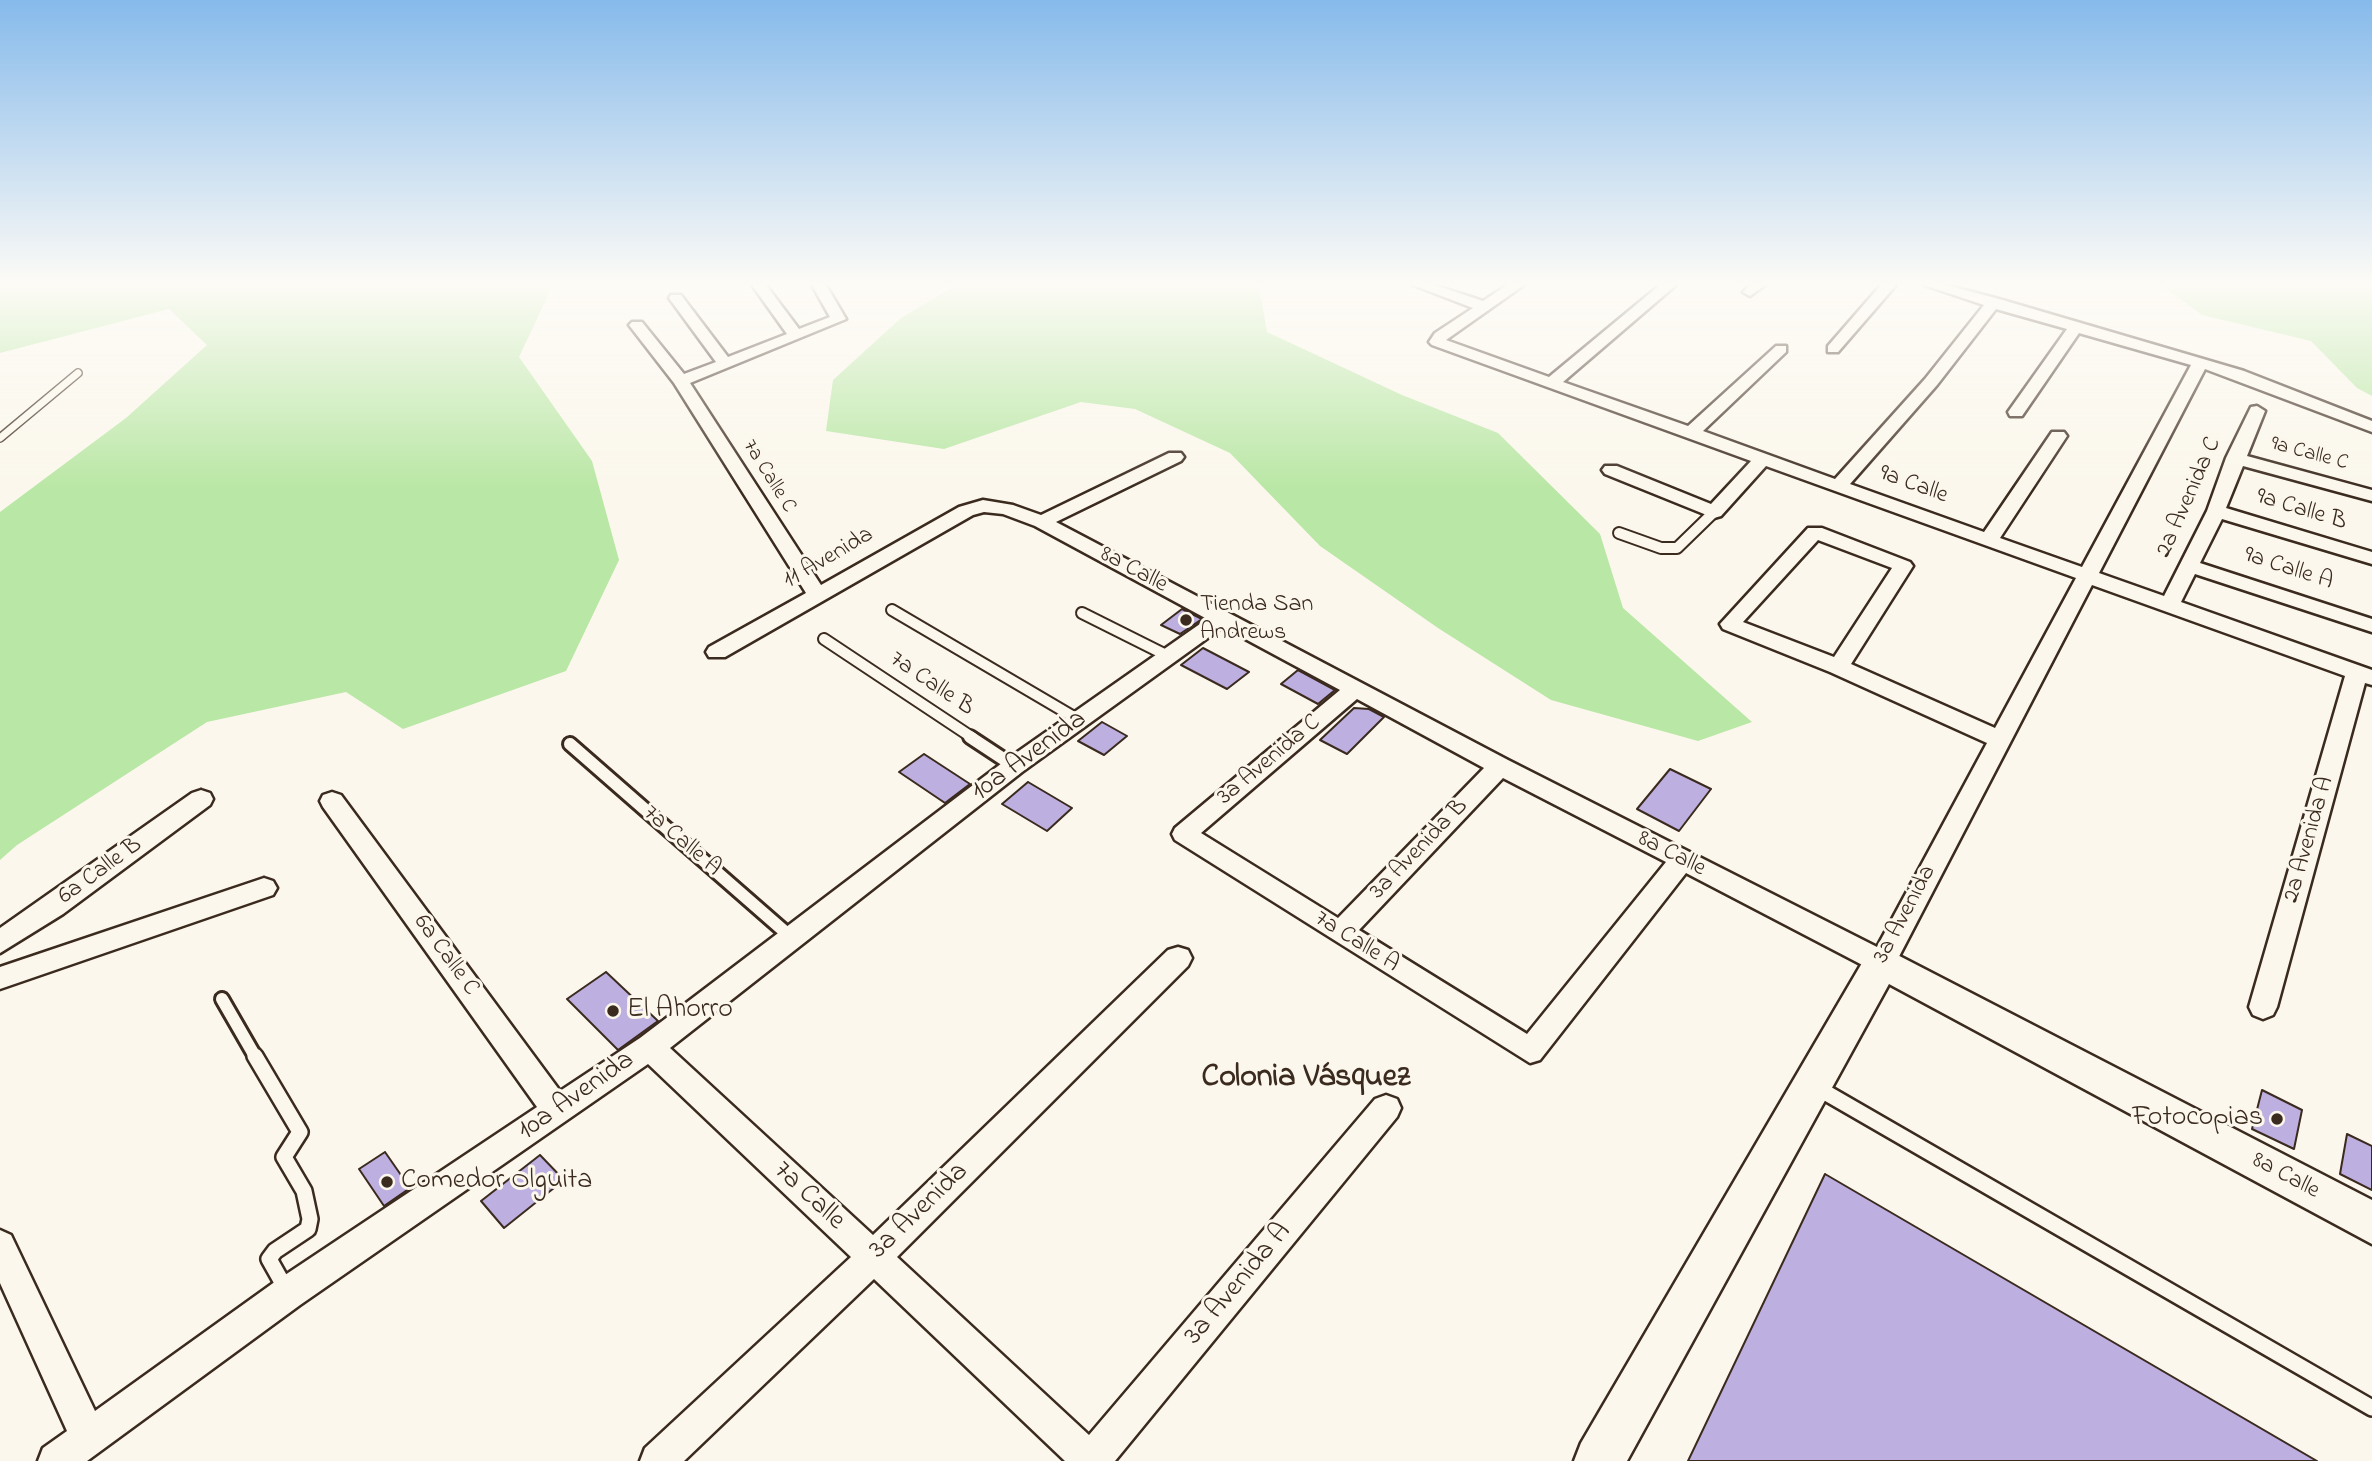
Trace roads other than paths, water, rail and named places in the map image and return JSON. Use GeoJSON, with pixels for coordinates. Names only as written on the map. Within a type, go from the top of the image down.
{"type":"FeatureCollection","features":[{"type":"Feature","properties":{"kind":"street","name":"7a Calle C"},"geometry":{"type":"LineString","coordinates":[[659,353],[681,381],[805,580],[819,595]]}},
{"type":"Feature","properties":{"kind":"street"},"geometry":{"type":"LineString","coordinates":[[718,353],[725,363]]}},
{"type":"Feature","properties":{"kind":"street"},"geometry":{"type":"LineString","coordinates":[[681,381],[751,353]]}},
{"type":"Feature","properties":{"kind":"street","name":"9a Calle"},"geometry":{"type":"LineString","coordinates":[[1467,353],[1761,461],[2365,675]]}},
{"type":"Feature","properties":{"kind":"street"},"geometry":{"type":"LineString","coordinates":[[1550,384],[1587,353]]}},
{"type":"Feature","properties":{"kind":"street"},"geometry":{"type":"LineString","coordinates":[[1690,434],[1777,353]]}},
{"type":"Feature","properties":{"kind":"street"},"geometry":{"type":"LineString","coordinates":[[1838,487],[1954,353]]}},
{"type":"Feature","properties":{"kind":"street"},"geometry":{"type":"LineString","coordinates":[[2016,412],[2057,353]]}},
{"type":"Feature","properties":{"kind":"street"},"geometry":{"type":"LineString","coordinates":[[2168,353],[2372,427]]}},
{"type":"Feature","properties":{"kind":"street","name":"3a Avenida"},"geometry":{"type":"LineString","coordinates":[[1600,1461],[1882,962],[2200,363]]}},
{"type":"Feature","properties":{"kind":"street","name":"2a Avenida C"},"geometry":{"type":"LineString","coordinates":[[2169,606],[2216,511],[2235,458],[2257,411]]}},
{"type":"Feature","properties":{"kind":"street"},"geometry":{"type":"LineString","coordinates":[[1988,541],[2058,436]]}},
{"type":"Feature","properties":{"kind":"street"},"geometry":{"type":"LineString","coordinates":[[1042,522],[1175,457]]}},
{"type":"Feature","properties":{"kind":"street","name":"9a Calle C"},"geometry":{"type":"LineString","coordinates":[[2235,458],[2372,496]]}},
{"type":"Feature","properties":{"kind":"street"},"geometry":{"type":"LineString","coordinates":[[1611,470],[1714,512],[1761,461]]}},
{"type":"Feature","properties":{"kind":"street","name":"8a Calle"},"geometry":{"type":"LineString","coordinates":[[966,511],[983,506],[1006,509],[1042,522],[1500,766],[1882,962],[2372,1223]]}},
{"type":"Feature","properties":{"kind":"street","name":"11 Avenida"},"geometry":{"type":"LineString","coordinates":[[717,652],[966,511]]}},
{"type":"Feature","properties":{"kind":"street","name":"9a Calle B"},"geometry":{"type":"LineString","coordinates":[[2216,511],[2372,558]]}},
{"type":"Feature","properties":{"kind":"street"},"geometry":{"type":"LineString","coordinates":[[1838,667],[1903,566],[1815,532],[1730,624],[1838,667],[1999,739]]}},
{"type":"Feature","properties":{"kind":"street","name":"9a Calle A"},"geometry":{"type":"LineString","coordinates":[[2187,565],[2372,625]]}},
{"type":"Feature","properties":{"kind":"street","name":"10a Avenida"},"geometry":{"type":"LineString","coordinates":[[55,1461],[288,1293],[650,1046],[793,939],[1014,766],[1222,618]]}},
{"type":"Feature","properties":{"kind":"street","name":"2a Avenida A"},"geometry":{"type":"LineString","coordinates":[[2263,1007],[2365,675]]}},
{"type":"Feature","properties":{"kind":"street","name":"3a Avenida C"},"geometry":{"type":"LineString","coordinates":[[1184,834],[1356,688]]}},
{"type":"Feature","properties":{"kind":"street","name":"3a Avenida B"},"geometry":{"type":"LineString","coordinates":[[1340,933],[1500,766]]}},
{"type":"Feature","properties":{"kind":"street","name":"6a Calle B"},"geometry":{"type":"LineString","coordinates":[[0,942],[54,907],[201,799]]}},
{"type":"Feature","properties":{"kind":"street","name":"6a Calle C"},"geometry":{"type":"LineString","coordinates":[[332,801],[557,1111]]}},
{"type":"Feature","properties":{"kind":"street","name":"7a Calle A"},"geometry":{"type":"LineString","coordinates":[[1184,834],[1530,1051],[1682,860]]}},
{"type":"Feature","properties":{"kind":"street"},"geometry":{"type":"LineString","coordinates":[[0,978],[264,888]]}},
{"type":"Feature","properties":{"kind":"street","name":"3a Avenida"},"geometry":{"type":"LineString","coordinates":[[658,1461],[873,1258],[1178,958]]}},
{"type":"Feature","properties":{"kind":"street","name":"7a Calle"},"geometry":{"type":"LineString","coordinates":[[650,1046],[1091,1461]]}},
{"type":"Feature","properties":{"kind":"street","name":"3a Avenida A"},"geometry":{"type":"LineString","coordinates":[[1091,1461],[1386,1108]]}},
{"type":"Feature","properties":{"kind":"street"},"geometry":{"type":"LineString","coordinates":[[0,1246],[89,1438]]}},
{"type":"Feature","properties":{"kind":"lane"},"geometry":{"type":"LineString","coordinates":[[0,438],[78,373]]}},
{"type":"Feature","properties":{"kind":"lane"},"geometry":{"type":"LineString","coordinates":[[1619,533],[1661,548],[1677,548],[1714,512]]}},
{"type":"Feature","properties":{"kind":"lane"},"geometry":{"type":"LineString","coordinates":[[892,610],[1079,720]]}},
{"type":"Feature","properties":{"kind":"lane"},"geometry":{"type":"LineString","coordinates":[[1082,612],[1170,657]]}},
{"type":"Feature","properties":{"kind":"lane","name":"7a Calle B"},"geometry":{"type":"LineString","coordinates":[[824,639],[1014,766]]}},
{"type":"Feature","properties":{"kind":"lane","name":"7a Calle A"},"geometry":{"type":"LineString","coordinates":[[570,744],[793,939]]}},
{"type":"Feature","properties":{"kind":"lane"},"geometry":{"type":"LineString","coordinates":[[222,999],[300,1132],[284,1157],[303,1191],[310,1219],[308,1229],[275,1251],[269,1259],[288,1293]]}},
{"type":"Feature","properties":{"kind":"lane"},"geometry":{"type":"LineString","coordinates":[[1811,1084],[2372,1408]]}},
{"type":"Feature","properties":{"kind":"place","name":"Tienda San Andrews"},"geometry":{"type":"Point","coordinates":[1186,620]}},
{"type":"Feature","properties":{"kind":"place","name":"El Ahorro"},"geometry":{"type":"Point","coordinates":[613,1011]}},
{"type":"Feature","properties":{"kind":"place","name":"Fotocopias"},"geometry":{"type":"Point","coordinates":[2277,1119]}},
{"type":"Feature","properties":{"kind":"place","name":"Comedor Olguita"},"geometry":{"type":"Point","coordinates":[387,1182]}},
{"type":"Feature","properties":{"kind":"district","name":"Colonia Vásquez"},"geometry":{"type":"Point","coordinates":[1306,1080]}}]}
